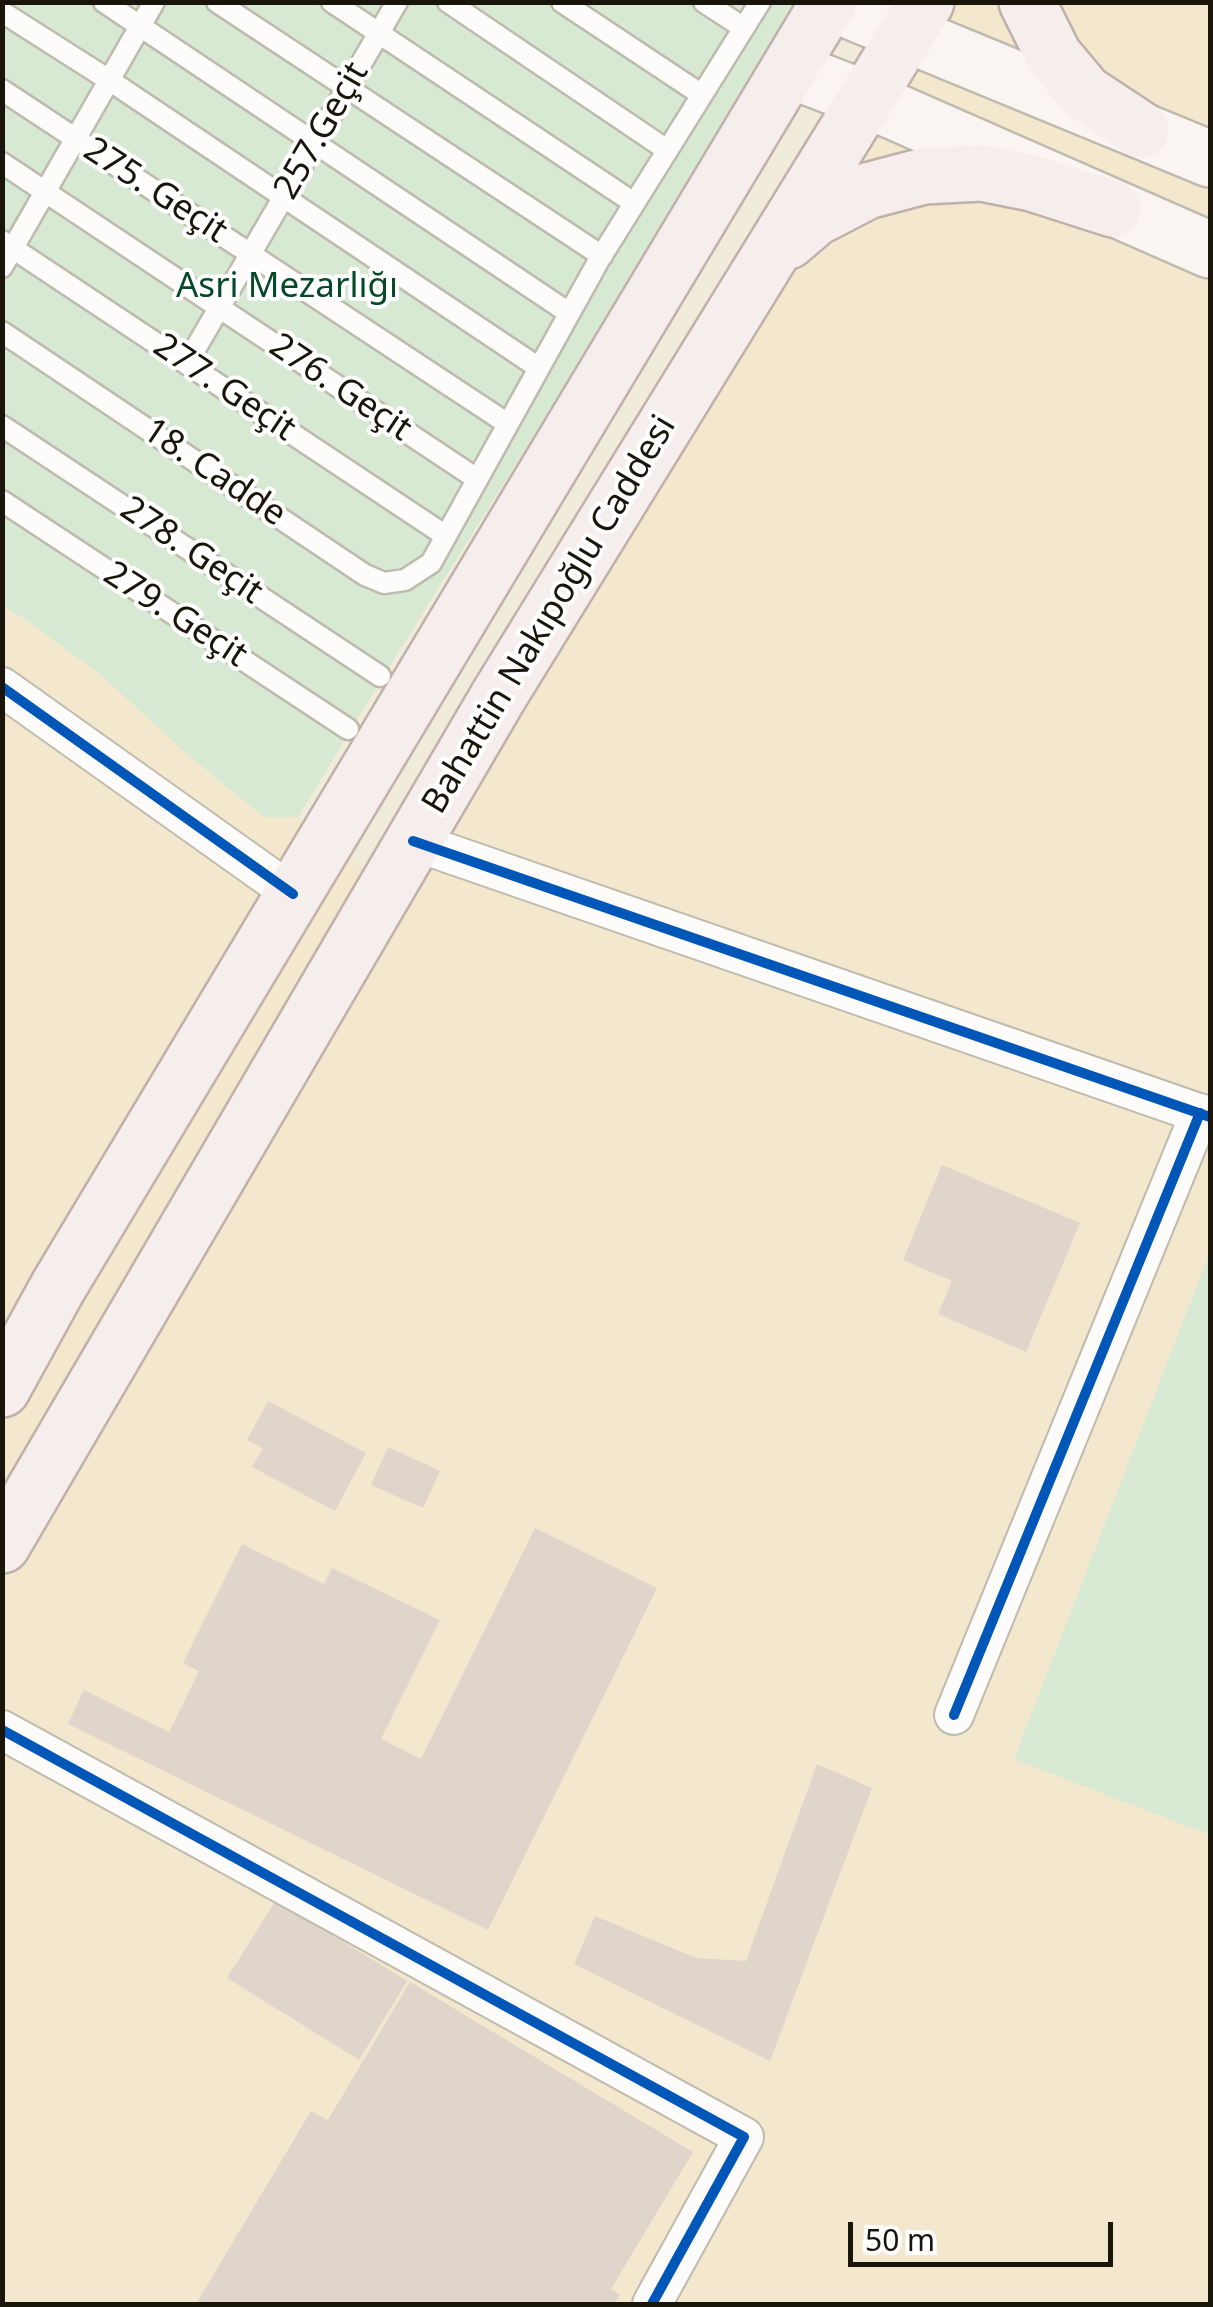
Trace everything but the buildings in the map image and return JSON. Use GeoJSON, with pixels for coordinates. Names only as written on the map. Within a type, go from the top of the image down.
{"type":"FeatureCollection","features":[{"type":"Feature","properties":{"kind":"main road"},"geometry":{"type":"LineString","coordinates":[[2,1389],[58,1287],[829,2],[916,19],[1141,130],[1210,159]]}},
{"type":"Feature","properties":{"kind":"main road"},"geometry":{"type":"LineString","coordinates":[[1028,2],[1054,56],[1084,93],[1141,130]]}},
{"type":"Feature","properties":{"kind":"main road","name":"Bahattin Nakıpoğlu Caddesi"},"geometry":{"type":"LineString","coordinates":[[2,1545],[498,697],[916,19]]}},
{"type":"Feature","properties":{"kind":"main road"},"geometry":{"type":"LineString","coordinates":[[790,70],[866,99],[1210,250]]}},
{"type":"Feature","properties":{"kind":"main road"},"geometry":{"type":"LineString","coordinates":[[770,256],[814,218],[867,191],[924,176],[982,173],[1032,183],[1112,208]]}},
{"type":"Feature","properties":{"kind":"street"},"geometry":{"type":"LineString","coordinates":[[2,687],[293,894]]}},
{"type":"Feature","properties":{"kind":"street"},"geometry":{"type":"LineString","coordinates":[[413,841],[1205,1115],[954,1715]]}},
{"type":"Feature","properties":{"kind":"street"},"geometry":{"type":"LineString","coordinates":[[2,1730],[744,2137],[652,2304]]}},
{"type":"Feature","properties":{"kind":"lane"},"geometry":{"type":"LineString","coordinates":[[104,2],[570,313]]}},
{"type":"Feature","properties":{"kind":"lane"},"geometry":{"type":"LineString","coordinates":[[6,252],[46,191],[154,2]]}},
{"type":"Feature","properties":{"kind":"lane"},"geometry":{"type":"LineString","coordinates":[[217,2],[602,256]]}},
{"type":"Feature","properties":{"kind":"lane"},"geometry":{"type":"LineString","coordinates":[[332,2],[634,203]]}},
{"type":"Feature","properties":{"kind":"lane","name":"257.Geçit"},"geometry":{"type":"LineString","coordinates":[[187,364],[397,2]]}},
{"type":"Feature","properties":{"kind":"lane"},"geometry":{"type":"LineString","coordinates":[[448,2],[668,150]]}},
{"type":"Feature","properties":{"kind":"lane"},"geometry":{"type":"LineString","coordinates":[[562,2],[702,95]]}},
{"type":"Feature","properties":{"kind":"lane"},"geometry":{"type":"LineString","coordinates":[[704,2],[744,28]]}},
{"type":"Feature","properties":{"kind":"lane"},"geometry":{"type":"LineString","coordinates":[[446,536],[602,256],[760,2]]}},
{"type":"Feature","properties":{"kind":"lane"},"geometry":{"type":"LineString","coordinates":[[2,12],[539,368]]}},
{"type":"Feature","properties":{"kind":"lane","name":"275. Geçit"},"geometry":{"type":"LineString","coordinates":[[2,90],[508,424]]}},
{"type":"Feature","properties":{"kind":"lane","name":"276. Geçit"},"geometry":{"type":"LineString","coordinates":[[2,163],[477,479]]}},
{"type":"Feature","properties":{"kind":"lane","name":"277. Geçit"},"geometry":{"type":"LineString","coordinates":[[6,252],[187,364],[446,536]]}},
{"type":"Feature","properties":{"kind":"lane","name":"18. Cadde"},"geometry":{"type":"LineString","coordinates":[[2,332],[365,575],[384,583],[405,580],[432,563],[446,536]]}},
{"type":"Feature","properties":{"kind":"lane","name":"278. Geçit"},"geometry":{"type":"LineString","coordinates":[[2,426],[380,676]]}},
{"type":"Feature","properties":{"kind":"lane","name":"279. Geçit"},"geometry":{"type":"LineString","coordinates":[[2,501],[348,729]]}},
{"type":"Feature","properties":{"kind":"shaded area"},"geometry":{"type":"Polygon","coordinates":[[[949,3],[1210,3],[1210,2304],[3,2304],[2,606],[102,676],[188,755],[264,817],[298,817],[395,892],[949,3]]]}},
{"type":"Feature","properties":{"kind":"green space","name":"Asri Mezarlığı"},"geometry":{"type":"Polygon","coordinates":[[[2,3],[804,3],[298,817],[264,817],[188,755],[102,676],[3,606],[2,3]]]}},
{"type":"Feature","properties":{"kind":"green space"},"geometry":{"type":"Polygon","coordinates":[[[1210,1252],[1210,1835],[1014,1759],[1210,1252]]]}},
{"type":"Feature","properties":{"kind":"cycle path"},"geometry":{"type":"LineString","coordinates":[[2,687],[293,894]]}},
{"type":"Feature","properties":{"kind":"cycle path"},"geometry":{"type":"LineString","coordinates":[[413,841],[1210,1117]]}},
{"type":"Feature","properties":{"kind":"cycle path"},"geometry":{"type":"LineString","coordinates":[[954,1715],[1200,1113]]}},
{"type":"Feature","properties":{"kind":"cycle path"},"geometry":{"type":"LineString","coordinates":[[2,1730],[744,2137],[652,2304]]}}]}
